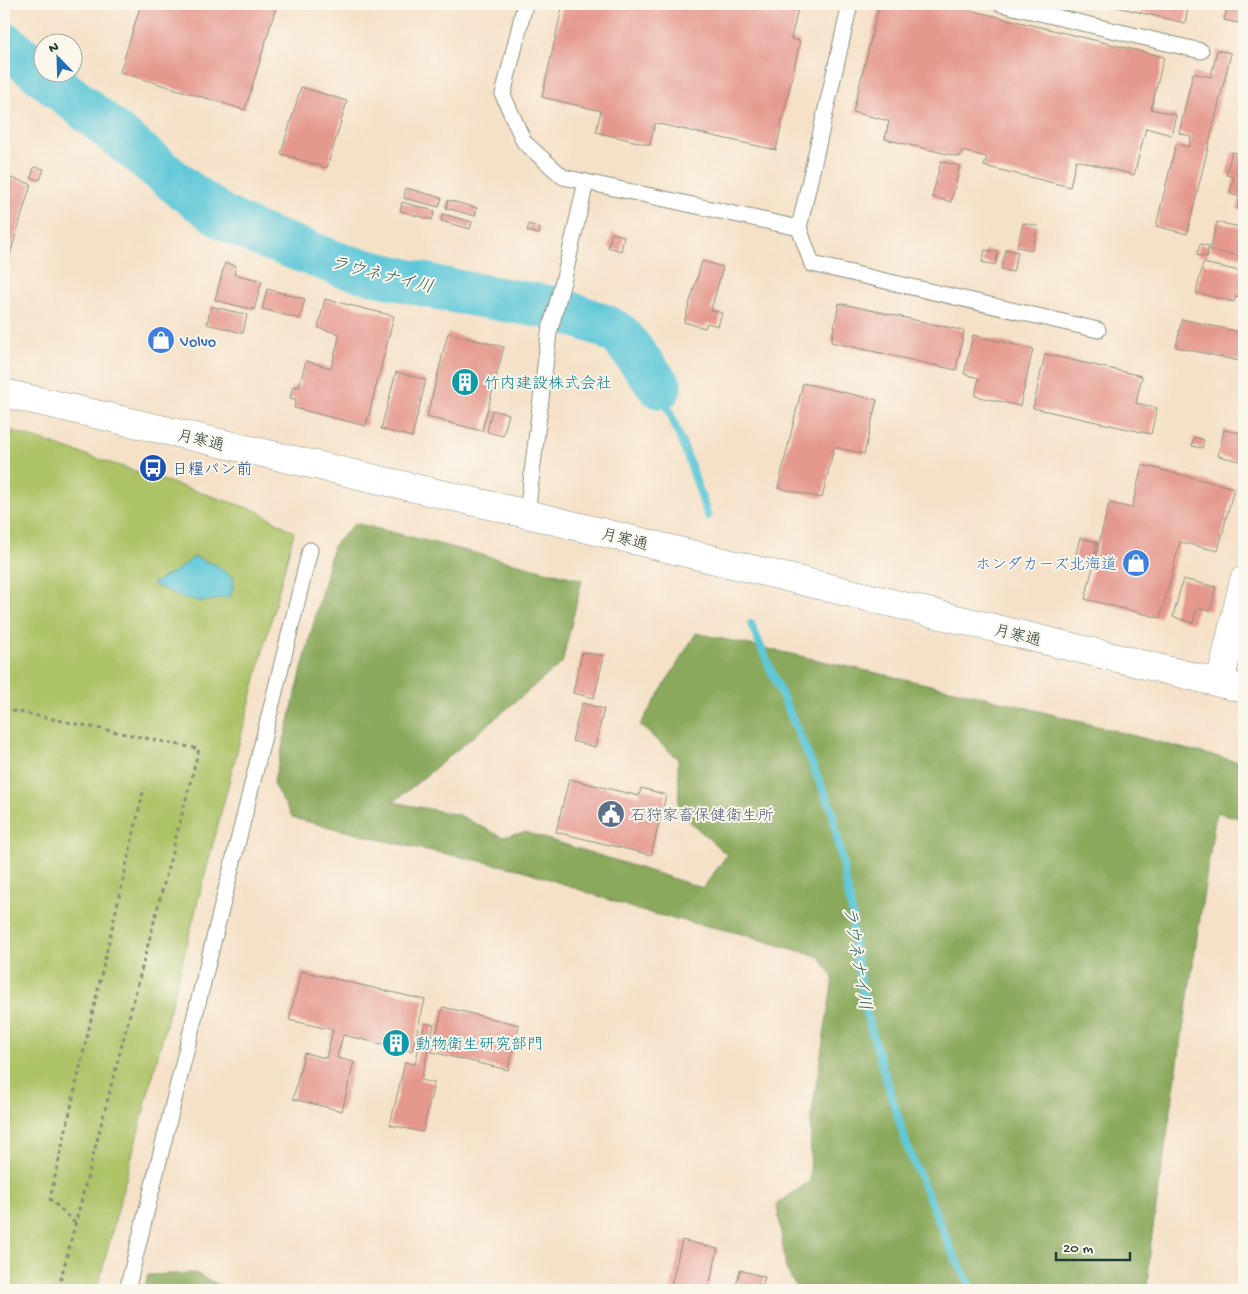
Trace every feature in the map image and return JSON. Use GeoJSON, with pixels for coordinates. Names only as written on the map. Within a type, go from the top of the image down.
{"type":"FeatureCollection","features":[{"type":"Feature","properties":{"kind":"main road","name":"月寒通"},"geometry":{"type":"LineString","coordinates":[[4,393],[527,514],[1232,686]]}},
{"type":"Feature","properties":{"kind":"main road"},"geometry":{"type":"LineString","coordinates":[[1232,686],[1244,580]]}},
{"type":"Feature","properties":{"kind":"lane"},"geometry":{"type":"LineString","coordinates":[[525,4],[502,95],[524,142],[563,177],[800,228]]}},
{"type":"Feature","properties":{"kind":"lane"},"geometry":{"type":"LineString","coordinates":[[850,4],[800,228],[812,264],[1098,330]]}},
{"type":"Feature","properties":{"kind":"lane"},"geometry":{"type":"LineString","coordinates":[[1001,4],[1201,50]]}},
{"type":"Feature","properties":{"kind":"lane"},"geometry":{"type":"LineString","coordinates":[[527,514],[549,333],[586,182]]}},
{"type":"Feature","properties":{"kind":"lane"},"geometry":{"type":"LineString","coordinates":[[127,1290],[310,550]]}},
{"type":"Feature","properties":{"kind":"path"},"geometry":{"type":"LineString","coordinates":[[4,709],[199,749],[58,1290]]}},
{"type":"Feature","properties":{"kind":"path"},"geometry":{"type":"LineString","coordinates":[[76,1224],[50,1199],[144,788]]}},
{"type":"Feature","properties":{"kind":"green space"},"geometry":{"type":"Polygon","coordinates":[[[4,428],[257,511],[294,532],[97,1290],[4,1290],[4,428]]]}},
{"type":"Feature","properties":{"kind":"green space"},"geometry":{"type":"Polygon","coordinates":[[[355,523],[582,580],[562,663],[394,802],[459,815],[502,837],[525,832],[703,888],[727,855],[679,812],[678,759],[640,725],[696,633],[985,697],[1244,763],[1244,819],[1216,812],[1151,1241],[1147,1290],[798,1290],[786,1269],[777,1204],[810,1181],[811,1119],[833,978],[820,957],[734,932],[641,911],[523,870],[394,843],[293,818],[273,784],[333,546],[355,523]]]}},
{"type":"Feature","properties":{"kind":"green space"},"geometry":{"type":"Polygon","coordinates":[[[195,1273],[225,1288],[224,1290],[144,1290],[148,1275],[195,1273]]]}},
{"type":"Feature","properties":{"kind":"water"},"geometry":{"type":"Polygon","coordinates":[[[194,557],[216,565],[234,578],[231,596],[204,602],[181,597],[152,584],[180,568],[194,557]]]}},
{"type":"Feature","properties":{"kind":"building"},"geometry":{"type":"Polygon","coordinates":[[[141,4],[277,4],[245,110],[120,72],[141,4]]]}},
{"type":"Feature","properties":{"kind":"building"},"geometry":{"type":"Polygon","coordinates":[[[563,4],[799,4],[791,39],[800,41],[776,150],[655,123],[650,145],[596,132],[601,111],[542,97],[563,4]]]}},
{"type":"Feature","properties":{"kind":"building"},"geometry":{"type":"Polygon","coordinates":[[[887,4],[945,4],[1164,57],[1151,109],[1176,115],[1171,135],[1146,128],[1134,175],[1076,160],[1070,187],[984,166],[987,157],[962,151],[960,157],[885,139],[889,121],[853,112],[879,6],[886,8],[887,4]]]}},
{"type":"Feature","properties":{"kind":"building"},"geometry":{"type":"Polygon","coordinates":[[[1104,4],[1189,4],[1185,23],[1104,4]]]}},
{"type":"Feature","properties":{"kind":"building"},"geometry":{"type":"Polygon","coordinates":[[[1228,4],[1242,4],[1238,23],[1224,20],[1228,4]]]}},
{"type":"Feature","properties":{"kind":"building"},"geometry":{"type":"Polygon","coordinates":[[[1217,50],[1231,53],[1187,234],[1156,226],[1176,144],[1189,147],[1191,136],[1179,133],[1193,73],[1211,77],[1217,50]]]}},
{"type":"Feature","properties":{"kind":"building"},"geometry":{"type":"Polygon","coordinates":[[[301,87],[347,101],[327,168],[281,154],[301,87]]]}},
{"type":"Feature","properties":{"kind":"building"},"geometry":{"type":"Polygon","coordinates":[[[1232,152],[1244,155],[1244,211],[1237,209],[1240,197],[1230,194],[1234,177],[1226,175],[1232,152]]]}},
{"type":"Feature","properties":{"kind":"building"},"geometry":{"type":"Polygon","coordinates":[[[941,161],[960,166],[951,202],[932,197],[941,161]]]}},
{"type":"Feature","properties":{"kind":"building"},"geometry":{"type":"Polygon","coordinates":[[[34,167],[44,169],[40,180],[31,178],[34,167]]]}},
{"type":"Feature","properties":{"kind":"building"},"geometry":{"type":"Polygon","coordinates":[[[4,176],[31,184],[8,261],[4,259],[4,176]]]}},
{"type":"Feature","properties":{"kind":"building"},"geometry":{"type":"Polygon","coordinates":[[[406,188],[442,198],[439,207],[404,198],[406,188]]]}},
{"type":"Feature","properties":{"kind":"building"},"geometry":{"type":"Polygon","coordinates":[[[448,200],[477,208],[475,216],[446,208],[448,200]]]}},
{"type":"Feature","properties":{"kind":"building"},"geometry":{"type":"Polygon","coordinates":[[[402,202],[435,211],[432,220],[400,211],[402,202]]]}},
{"type":"Feature","properties":{"kind":"building"},"geometry":{"type":"Polygon","coordinates":[[[443,214],[472,222],[470,229],[441,221],[443,214]]]}},
{"type":"Feature","properties":{"kind":"building"},"geometry":{"type":"Polygon","coordinates":[[[1217,222],[1244,228],[1244,257],[1210,250],[1217,222]]]}},
{"type":"Feature","properties":{"kind":"building"},"geometry":{"type":"Polygon","coordinates":[[[1023,223],[1038,226],[1032,250],[1017,247],[1023,223]]]}},
{"type":"Feature","properties":{"kind":"building"},"geometry":{"type":"Polygon","coordinates":[[[529,224],[540,228],[539,234],[527,231],[529,224]]]}},
{"type":"Feature","properties":{"kind":"building"},"geometry":{"type":"Polygon","coordinates":[[[612,233],[624,236],[621,251],[608,247],[612,233]]]}},
{"type":"Feature","properties":{"kind":"building"},"geometry":{"type":"Polygon","coordinates":[[[1200,244],[1209,246],[1207,257],[1197,255],[1200,244]]]}},
{"type":"Feature","properties":{"kind":"building"},"geometry":{"type":"Polygon","coordinates":[[[1006,249],[1018,252],[1013,272],[1001,269],[1006,249]]]}},
{"type":"Feature","properties":{"kind":"building"},"geometry":{"type":"Polygon","coordinates":[[[985,250],[998,252],[995,265],[982,262],[985,250]]]}},
{"type":"Feature","properties":{"kind":"building"},"geometry":{"type":"Polygon","coordinates":[[[702,261],[723,267],[711,310],[722,313],[718,326],[707,323],[705,328],[684,322],[702,261]]]}},
{"type":"Feature","properties":{"kind":"building"},"geometry":{"type":"Polygon","coordinates":[[[225,263],[236,266],[234,274],[262,281],[254,310],[215,300],[225,263]]]}},
{"type":"Feature","properties":{"kind":"building"},"geometry":{"type":"Polygon","coordinates":[[[1203,263],[1244,272],[1242,298],[1235,297],[1234,302],[1196,293],[1203,263]]]}},
{"type":"Feature","properties":{"kind":"building"},"geometry":{"type":"Polygon","coordinates":[[[267,289],[305,299],[300,319],[262,309],[267,289]]]}},
{"type":"Feature","properties":{"kind":"building"},"geometry":{"type":"Polygon","coordinates":[[[325,299],[394,316],[366,426],[294,408],[296,399],[290,398],[293,386],[299,387],[306,361],[331,368],[340,334],[318,328],[325,299]]]}},
{"type":"Feature","properties":{"kind":"building"},"geometry":{"type":"Polygon","coordinates":[[[839,303],[964,331],[956,370],[831,342],[839,303]]]}},
{"type":"Feature","properties":{"kind":"building"},"geometry":{"type":"Polygon","coordinates":[[[211,306],[247,315],[243,333],[207,324],[211,306]]]}},
{"type":"Feature","properties":{"kind":"building"},"geometry":{"type":"Polygon","coordinates":[[[1182,319],[1244,333],[1244,362],[1176,347],[1182,319]]]}},
{"type":"Feature","properties":{"kind":"building","name":"竹内建設株式会社"},"geometry":{"type":"Polygon","coordinates":[[[448,333],[504,347],[482,431],[427,417],[448,333]]]}},
{"type":"Feature","properties":{"kind":"building"},"geometry":{"type":"Polygon","coordinates":[[[973,335],[1033,349],[1020,406],[975,396],[979,378],[964,374],[973,335]]]}},
{"type":"Feature","properties":{"kind":"building"},"geometry":{"type":"Polygon","coordinates":[[[1045,354],[1142,376],[1136,403],[1157,408],[1151,434],[1033,408],[1045,354]]]}},
{"type":"Feature","properties":{"kind":"building"},"geometry":{"type":"Polygon","coordinates":[[[396,372],[426,380],[412,437],[381,429],[396,372]]]}},
{"type":"Feature","properties":{"kind":"building"},"geometry":{"type":"Polygon","coordinates":[[[803,383],[877,400],[864,454],[834,447],[822,498],[778,488],[803,383]]]}},
{"type":"Feature","properties":{"kind":"building"},"geometry":{"type":"Polygon","coordinates":[[[492,410],[509,414],[503,436],[487,432],[492,410]]]}},
{"type":"Feature","properties":{"kind":"building"},"geometry":{"type":"Polygon","coordinates":[[[1224,430],[1241,433],[1239,439],[1244,441],[1244,462],[1218,456],[1224,430]]]}},
{"type":"Feature","properties":{"kind":"building"},"geometry":{"type":"Polygon","coordinates":[[[1194,437],[1204,440],[1202,448],[1192,446],[1194,437]]]}},
{"type":"Feature","properties":{"kind":"building"},"geometry":{"type":"Polygon","coordinates":[[[1142,465],[1234,488],[1218,551],[1180,542],[1160,618],[1085,599],[1109,503],[1132,508],[1142,465]]]}},
{"type":"Feature","properties":{"kind":"building"},"geometry":{"type":"Polygon","coordinates":[[[1080,538],[1097,542],[1092,563],[1075,558],[1080,538]]]}},
{"type":"Feature","properties":{"kind":"building"},"geometry":{"type":"Polygon","coordinates":[[[1183,579],[1216,587],[1210,611],[1197,608],[1193,623],[1173,617],[1183,579]]]}},
{"type":"Feature","properties":{"kind":"building"},"geometry":{"type":"Polygon","coordinates":[[[582,652],[604,656],[594,698],[573,693],[582,652]]]}},
{"type":"Feature","properties":{"kind":"building"},"geometry":{"type":"Polygon","coordinates":[[[582,703],[604,709],[595,747],[572,741],[582,703]]]}},
{"type":"Feature","properties":{"kind":"building","name":"石狩家畜保健衛生所"},"geometry":{"type":"Polygon","coordinates":[[[569,779],[639,796],[641,788],[666,795],[651,855],[556,832],[569,779]]]}},
{"type":"Feature","properties":{"kind":"building","name":"動物衛生研究部門"},"geometry":{"type":"Polygon","coordinates":[[[301,971],[425,1000],[412,1051],[343,1035],[337,1058],[354,1062],[342,1111],[293,1099],[304,1053],[326,1058],[333,1030],[289,1020],[301,971]]]}},
{"type":"Feature","properties":{"kind":"building"},"geometry":{"type":"Polygon","coordinates":[[[443,1007],[519,1025],[508,1070],[432,1052],[443,1007]]]}},
{"type":"Feature","properties":{"kind":"building"},"geometry":{"type":"Polygon","coordinates":[[[425,1023],[434,1025],[421,1080],[434,1083],[423,1132],[390,1125],[405,1062],[415,1064],[425,1023]]]}},
{"type":"Feature","properties":{"kind":"building"},"geometry":{"type":"Polygon","coordinates":[[[682,1240],[718,1249],[708,1290],[670,1290],[682,1240]]]}},
{"type":"Feature","properties":{"kind":"building"},"geometry":{"type":"Polygon","coordinates":[[[740,1270],[765,1277],[761,1290],[735,1290],[740,1270]]]}},
{"type":"Feature","properties":{"kind":"waterway","name":"ラウネナイ川"},"geometry":{"type":"LineString","coordinates":[[4,43],[185,190],[224,218],[262,236],[344,266],[447,290],[559,309],[607,327],[621,336],[660,387]]}},
{"type":"Feature","properties":{"kind":"waterway","name":"ラウネナイ川"},"geometry":{"type":"LineString","coordinates":[[660,387],[691,466],[708,516]]}},
{"type":"Feature","properties":{"kind":"waterway","name":"ラウネナイ川"},"geometry":{"type":"LineString","coordinates":[[751,624],[832,810],[853,918],[852,933],[867,1016],[907,1146],[952,1252],[973,1290]]}},
{"type":"Feature","properties":{"kind":"place","name":"Volvo"},"geometry":{"type":"Point","coordinates":[161,340]}},
{"type":"Feature","properties":{"kind":"place","name":"竹内建設株式会社"},"geometry":{"type":"Point","coordinates":[465,382]}},
{"type":"Feature","properties":{"kind":"place","name":"日糧パン前"},"geometry":{"type":"Point","coordinates":[153,468]}},
{"type":"Feature","properties":{"kind":"place","name":"ホンダカーズ北海道"},"geometry":{"type":"Point","coordinates":[1136,563]}},
{"type":"Feature","properties":{"kind":"place","name":"石狩家畜保健衛生所"},"geometry":{"type":"Point","coordinates":[611,814]}},
{"type":"Feature","properties":{"kind":"place","name":"動物衛生研究部門"},"geometry":{"type":"Point","coordinates":[396,1043]}}]}
